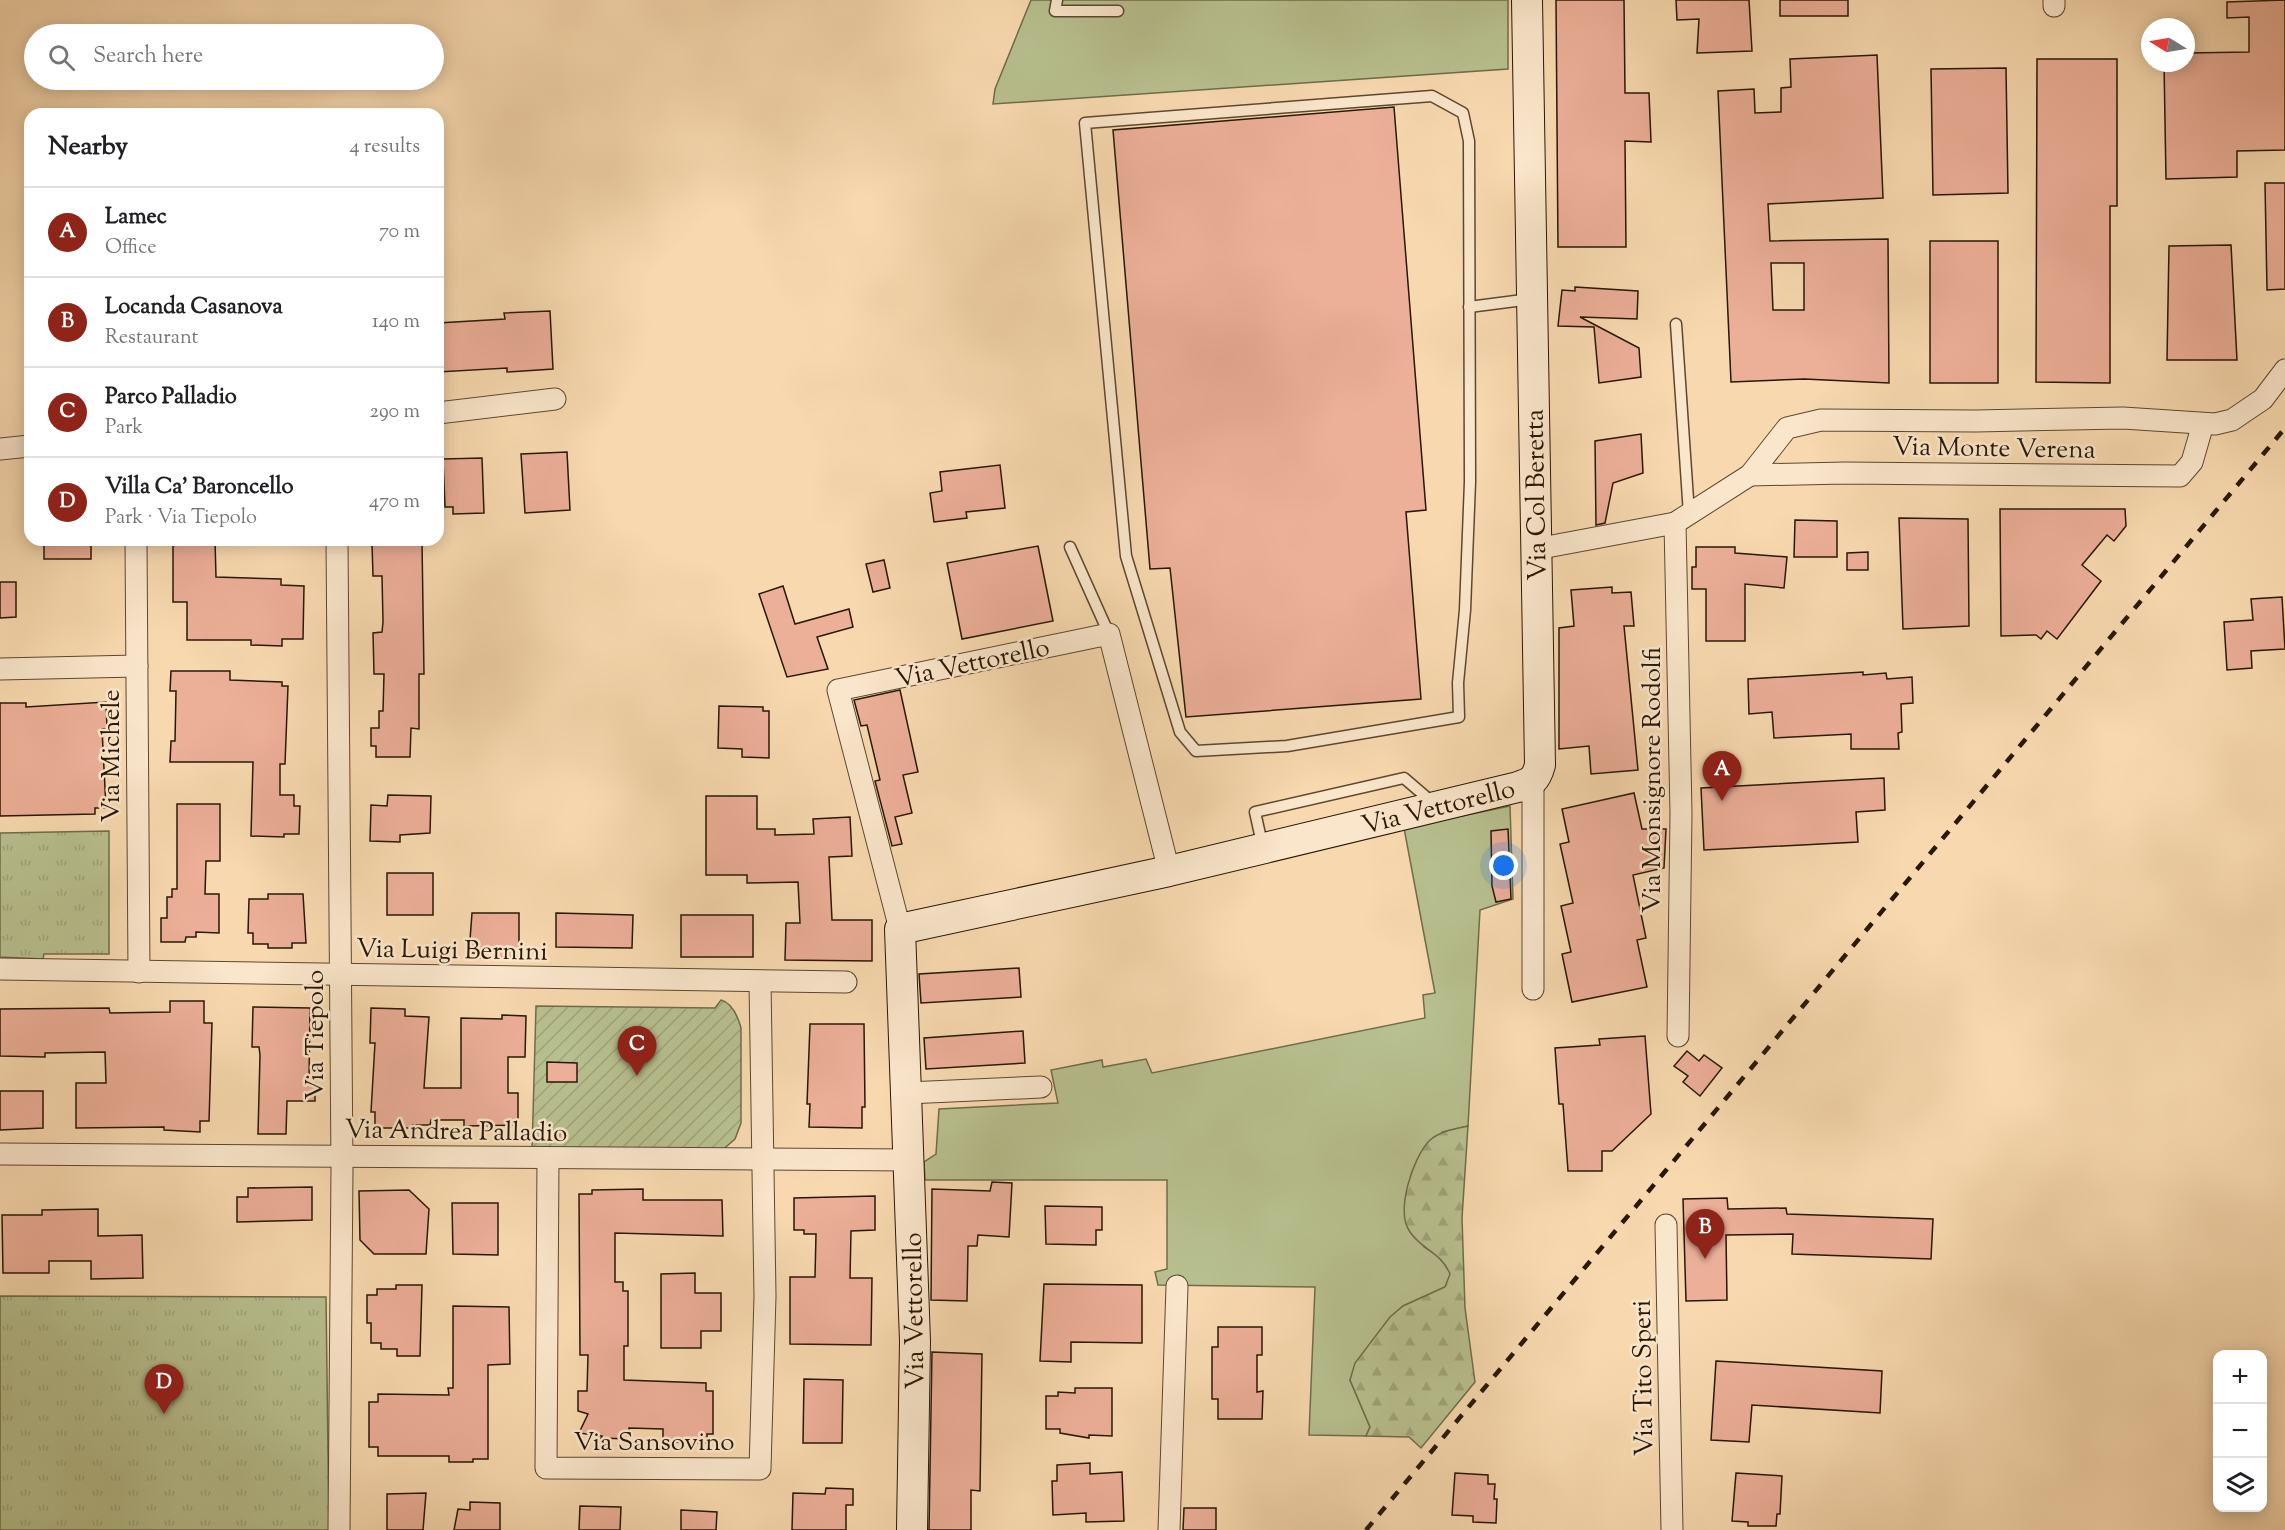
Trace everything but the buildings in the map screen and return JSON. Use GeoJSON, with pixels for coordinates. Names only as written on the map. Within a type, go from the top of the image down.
{"type":"FeatureCollection","features":[{"type":"Feature","properties":{"kind":"street","name":"Via Col Beretta"},"geometry":{"type":"LineString","coordinates":[[1527,0],[1540,765],[1533,782],[1533,989]]}},
{"type":"Feature","properties":{"kind":"street","name":"Via Monte Verena"},"geometry":{"type":"LineString","coordinates":[[1682,518],[1750,475],[1787,428],[1821,420],[1976,422],[2123,418],[2203,424],[2232,420],[2263,399],[2285,370]]}},
{"type":"Feature","properties":{"kind":"street"},"geometry":{"type":"LineString","coordinates":[[444,412],[555,399]]}},
{"type":"Feature","properties":{"kind":"street","name":"Via Monte Verena"},"geometry":{"type":"LineString","coordinates":[[1750,475],[2180,476],[2192,462],[2203,424]]}},
{"type":"Feature","properties":{"kind":"street"},"geometry":{"type":"LineString","coordinates":[[0,449],[24,447]]}},
{"type":"Feature","properties":{"kind":"street"},"geometry":{"type":"LineString","coordinates":[[1536,549],[1682,518]]}},
{"type":"Feature","properties":{"kind":"street","name":"Via Monsignore Rodolfi"},"geometry":{"type":"LineString","coordinates":[[1678,1036],[1682,518]]}},
{"type":"Feature","properties":{"kind":"street","name":"Via Michele"},"geometry":{"type":"LineString","coordinates":[[136,546],[139,972]]}},
{"type":"Feature","properties":{"kind":"street","name":"Via Tiepolo"},"geometry":{"type":"LineString","coordinates":[[338,546],[342,974],[339,1530]]}},
{"type":"Feature","properties":{"kind":"street"},"geometry":{"type":"LineString","coordinates":[[1110,634],[1169,871]]}},
{"type":"Feature","properties":{"kind":"street","name":"Via Vettorello"},"geometry":{"type":"LineString","coordinates":[[912,1530],[915,1341],[900,929],[838,690],[1110,634]]}},
{"type":"Feature","properties":{"kind":"street"},"geometry":{"type":"LineString","coordinates":[[0,669],[137,666]]}},
{"type":"Feature","properties":{"kind":"street","name":"Via Vettorello"},"geometry":{"type":"LineString","coordinates":[[900,929],[1169,871],[1533,782]]}},
{"type":"Feature","properties":{"kind":"street","name":"Via Luigi Bernini"},"geometry":{"type":"LineString","coordinates":[[0,969],[846,982]]}},
{"type":"Feature","properties":{"kind":"street"},"geometry":{"type":"LineString","coordinates":[[760,982],[762,1159]]}},
{"type":"Feature","properties":{"kind":"street"},"geometry":{"type":"LineString","coordinates":[[907,1093],[1041,1087]]}},
{"type":"Feature","properties":{"kind":"street","name":"Via Andrea Palladio"},"geometry":{"type":"LineString","coordinates":[[0,1154],[910,1161]]}},
{"type":"Feature","properties":{"kind":"street","name":"Via Sansovino"},"geometry":{"type":"LineString","coordinates":[[548,1158],[546,1468],[760,1469],[765,1296],[762,1159]]}},
{"type":"Feature","properties":{"kind":"street","name":"Via Tito Speri"},"geometry":{"type":"LineString","coordinates":[[1666,1225],[1672,1530]]}},
{"type":"Feature","properties":{"kind":"street"},"geometry":{"type":"LineString","coordinates":[[1169,1530],[1177,1286]]}},
{"type":"Feature","properties":{"kind":"lane"},"geometry":{"type":"LineString","coordinates":[[1056,0],[1055,11],[1118,11]]}},
{"type":"Feature","properties":{"kind":"lane"},"geometry":{"type":"LineString","coordinates":[[1432,96],[1463,113],[1469,141],[1469,308],[1470,482],[1465,610],[1458,683],[1459,717],[1287,746],[1196,751],[1180,732],[1126,556],[1085,123],[1432,96]]}},
{"type":"Feature","properties":{"kind":"lane"},"geometry":{"type":"LineString","coordinates":[[1469,308],[1531,299]]}},
{"type":"Feature","properties":{"kind":"lane"},"geometry":{"type":"LineString","coordinates":[[1676,324],[1682,518]]}},
{"type":"Feature","properties":{"kind":"lane"},"geometry":{"type":"LineString","coordinates":[[1070,547],[1110,634]]}},
{"type":"Feature","properties":{"kind":"green space"},"geometry":{"type":"Polygon","coordinates":[[[1031,0],[1508,0],[1508,69],[993,104],[995,89],[1031,0]]]}},
{"type":"Feature","properties":{"kind":"green space"},"geometry":{"type":"Polygon","coordinates":[[[1510,806],[1513,899],[1480,910],[1468,1126],[1442,1132],[1424,1247],[1443,1259],[1451,1274],[1445,1287],[1403,1306],[1350,1380],[1370,1427],[1366,1436],[1309,1435],[1315,1287],[1158,1285],[1155,1272],[1167,1269],[1167,1180],[925,1180],[924,1162],[936,1154],[939,1109],[1058,1103],[1051,1070],[1102,1060],[1103,1067],[1146,1059],[1152,1073],[1425,1018],[1423,995],[1435,993],[1404,828],[1510,806]]]}},
{"type":"Feature","properties":{"kind":"green space"},"geometry":{"type":"Polygon","coordinates":[[[109,831],[109,954],[44,954],[43,959],[0,957],[0,833],[109,831]]]}},
{"type":"Feature","properties":{"kind":"green space"},"geometry":{"type":"Polygon","coordinates":[[[721,1000],[732,1007],[741,1028],[741,1123],[735,1139],[720,1152],[532,1152],[536,1006],[715,1008],[721,1000]]]}},
{"type":"Feature","properties":{"kind":"green space"},"geometry":{"type":"Polygon","coordinates":[[[1468,1126],[1462,1218],[1465,1308],[1475,1382],[1421,1448],[1409,1437],[1366,1436],[1370,1427],[1350,1380],[1355,1363],[1390,1317],[1403,1306],[1445,1287],[1450,1274],[1441,1260],[1415,1238],[1406,1223],[1405,1198],[1412,1172],[1417,1159],[1429,1141],[1452,1129],[1468,1126]]]}},
{"type":"Feature","properties":{"kind":"green space"},"geometry":{"type":"Polygon","coordinates":[[[0,1296],[326,1297],[329,1530],[0,1530],[0,1296]]]}},
{"type":"Feature","properties":{"kind":"railway"},"geometry":{"type":"LineString","coordinates":[[1366,1530],[2285,428]]}},
{"type":"Feature","properties":{"kind":"place","name":"Lamec"},"geometry":{"type":"Point","coordinates":[1722,801]}},
{"type":"Feature","properties":{"kind":"place","name":"Parco Palladio"},"geometry":{"type":"Point","coordinates":[637,1076]}},
{"type":"Feature","properties":{"kind":"place","name":"Locanda Casanova"},"geometry":{"type":"Point","coordinates":[1705,1259]}},
{"type":"Feature","properties":{"kind":"place","name":"Villa Ca' Baroncello"},"geometry":{"type":"Point","coordinates":[164,1414]}}]}
